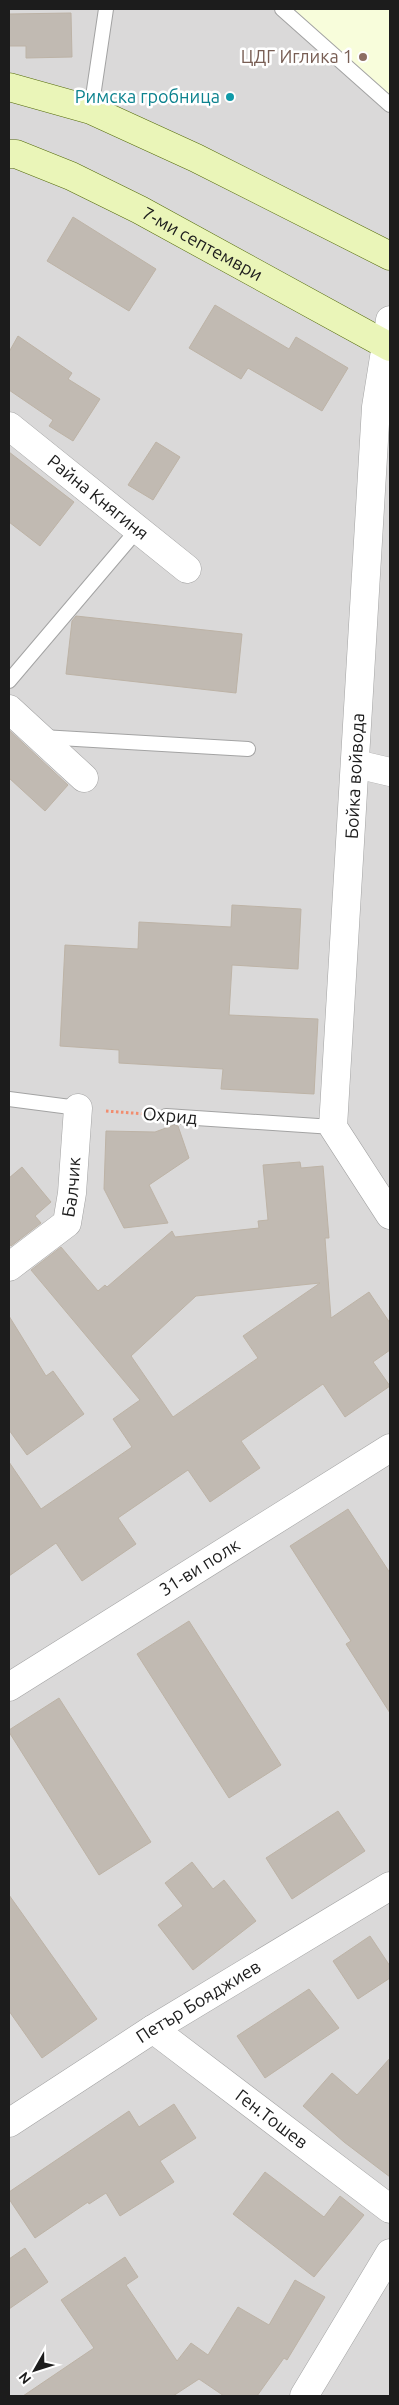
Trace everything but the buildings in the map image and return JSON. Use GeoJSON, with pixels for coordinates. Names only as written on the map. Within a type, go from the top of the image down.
{"type":"FeatureCollection","features":[{"type":"Feature","properties":{"kind":"main road"},"geometry":{"type":"LineString","coordinates":[[9,87],[91,110],[196,158],[390,256]]}},
{"type":"Feature","properties":{"kind":"main road","name":"7-ми септември"},"geometry":{"type":"LineString","coordinates":[[9,154],[16,154],[71,176],[389,337]]}},
{"type":"Feature","properties":{"kind":"street","name":"Бойка войвода"},"geometry":{"type":"LineString","coordinates":[[333,1127],[376,406],[389,337]]}},
{"type":"Feature","properties":{"kind":"street","name":"Райна Княгиня"},"geometry":{"type":"LineString","coordinates":[[9,426],[187,569]]}},
{"type":"Feature","properties":{"kind":"street"},"geometry":{"type":"LineString","coordinates":[[9,709],[84,778]]}},
{"type":"Feature","properties":{"kind":"street"},"geometry":{"type":"LineString","coordinates":[[356,764],[390,772]]}},
{"type":"Feature","properties":{"kind":"street","name":"Балчик"},"geometry":{"type":"LineString","coordinates":[[9,1267],[67,1223],[72,1193],[78,1108]]}},
{"type":"Feature","properties":{"kind":"street"},"geometry":{"type":"LineString","coordinates":[[333,1127],[390,1215]]}},
{"type":"Feature","properties":{"kind":"street","name":"31-ви полк"},"geometry":{"type":"LineString","coordinates":[[9,1687],[390,1448]]}},
{"type":"Feature","properties":{"kind":"street","name":"Петър Бояджиев"},"geometry":{"type":"LineString","coordinates":[[9,2123],[153,2029],[390,1886]]}},
{"type":"Feature","properties":{"kind":"street","name":"Ген.Тошев"},"geometry":{"type":"LineString","coordinates":[[153,2029],[390,2209]]}},
{"type":"Feature","properties":{"kind":"street"},"geometry":{"type":"LineString","coordinates":[[304,2396],[390,2253]]}},
{"type":"Feature","properties":{"kind":"lane"},"geometry":{"type":"LineString","coordinates":[[91,110],[106,9]]}},
{"type":"Feature","properties":{"kind":"lane"},"geometry":{"type":"LineString","coordinates":[[282,9],[390,105]]}},
{"type":"Feature","properties":{"kind":"lane"},"geometry":{"type":"LineString","coordinates":[[9,681],[138,529]]}},
{"type":"Feature","properties":{"kind":"lane"},"geometry":{"type":"LineString","coordinates":[[39,737],[248,749]]}},
{"type":"Feature","properties":{"kind":"lane"},"geometry":{"type":"LineString","coordinates":[[9,1099],[78,1108]]}},
{"type":"Feature","properties":{"kind":"lane","name":"Охрид"},"geometry":{"type":"LineString","coordinates":[[166,1116],[333,1127]]}},
{"type":"Feature","properties":{"kind":"path","name":"Охрид"},"geometry":{"type":"LineString","coordinates":[[78,1108],[166,1116]]}},
{"type":"Feature","properties":{"kind":"shaded area"},"geometry":{"type":"Polygon","coordinates":[[[9,9],[390,9],[390,2396],[9,2396],[9,9]]]}},
{"type":"Feature","properties":{"kind":"shaded area","name":"ЦДГ Иглика 1"},"geometry":{"type":"Polygon","coordinates":[[[282,9],[390,9],[390,105],[282,9]]]}},
{"type":"Feature","properties":{"kind":"place","name":"ЦДГ Иглика 1"},"geometry":{"type":"Point","coordinates":[363,57]}},
{"type":"Feature","properties":{"kind":"place","name":"Римска гробница"},"geometry":{"type":"Point","coordinates":[230,97]}}]}
